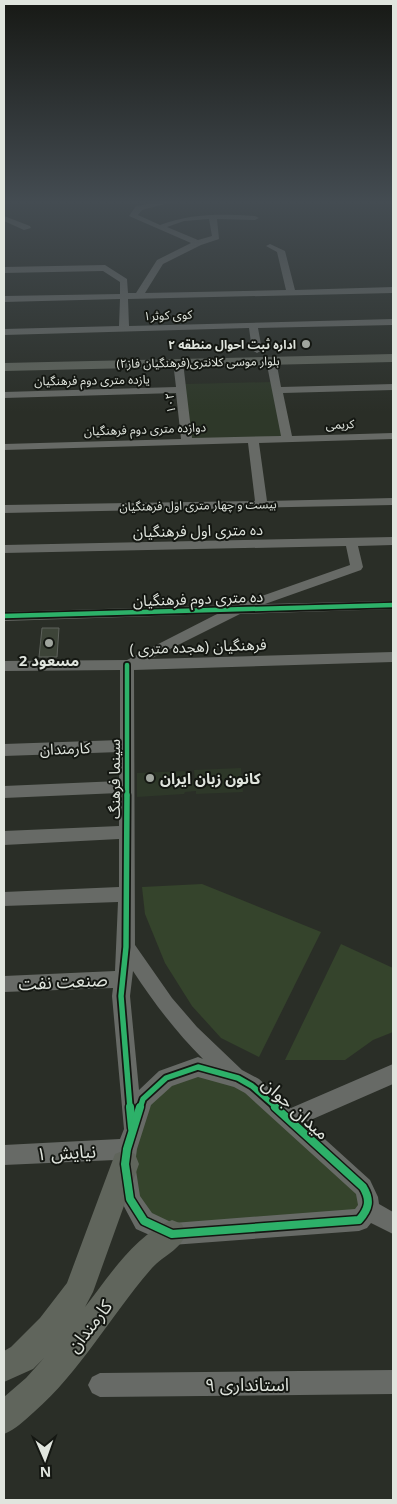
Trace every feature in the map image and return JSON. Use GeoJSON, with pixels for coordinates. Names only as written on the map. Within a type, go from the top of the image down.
{"type":"FeatureCollection","features":[{"type":"Feature","properties":{"kind":"main road","name":"بلوار موسی کلانتری(فرهنگیان فاز۲)"},"geometry":{"type":"LineString","coordinates":[[4,356],[393,347]]}},
{"type":"Feature","properties":{"kind":"main road","name":"بلوار موسی کلانتری(فرهنگیان فاز۲)"},"geometry":{"type":"LineString","coordinates":[[4,366],[393,358]]}},
{"type":"Feature","properties":{"kind":"main road","name":"کارمندان"},"geometry":{"type":"LineString","coordinates":[[4,1366],[22,1358],[51,1329],[78,1292],[129,1149]]}},
{"type":"Feature","properties":{"kind":"main road","name":"کارمندان"},"geometry":{"type":"LineString","coordinates":[[4,1418],[37,1389],[66,1356],[143,1257],[172,1234]]}},
{"type":"Feature","properties":{"kind":"street"},"geometry":{"type":"LineString","coordinates":[[111,272],[124,281],[124,329]]}},
{"type":"Feature","properties":{"kind":"street"},"geometry":{"type":"LineString","coordinates":[[139,296],[154,272]]}},
{"type":"Feature","properties":{"kind":"street"},"geometry":{"type":"LineString","coordinates":[[286,272],[290,289]]}},
{"type":"Feature","properties":{"kind":"street"},"geometry":{"type":"LineString","coordinates":[[180,284],[186,287],[393,290]]}},
{"type":"Feature","properties":{"kind":"street"},"geometry":{"type":"LineString","coordinates":[[4,300],[290,289]]}},
{"type":"Feature","properties":{"kind":"street","name":"کوی کوثر۱"},"geometry":{"type":"LineString","coordinates":[[4,332],[393,322]]}},
{"type":"Feature","properties":{"kind":"street"},"geometry":{"type":"LineString","coordinates":[[253,325],[257,350]]}},
{"type":"Feature","properties":{"kind":"street"},"geometry":{"type":"LineString","coordinates":[[271,360],[287,439]]}},
{"type":"Feature","properties":{"kind":"street","name":"۱۰۲"},"geometry":{"type":"LineString","coordinates":[[178,362],[187,442]]}},
{"type":"Feature","properties":{"kind":"street"},"geometry":{"type":"LineString","coordinates":[[277,390],[393,387]]}},
{"type":"Feature","properties":{"kind":"street","name":"یازده متری دوم فرهنگیان"},"geometry":{"type":"LineString","coordinates":[[4,395],[181,390]]}},
{"type":"Feature","properties":{"kind":"street","name":"کریمی"},"geometry":{"type":"LineString","coordinates":[[287,439],[393,436]]}},
{"type":"Feature","properties":{"kind":"street","name":"دوازده متری دوم فرهنگیان"},"geometry":{"type":"LineString","coordinates":[[4,447],[287,439]]}},
{"type":"Feature","properties":{"kind":"street"},"geometry":{"type":"LineString","coordinates":[[253,440],[261,503]]}},
{"type":"Feature","properties":{"kind":"street","name":"بیست و چهار متری اول فرهنگیان"},"geometry":{"type":"LineString","coordinates":[[4,509],[393,502]]}},
{"type":"Feature","properties":{"kind":"street","name":"ده متری اول فرهنگیان"},"geometry":{"type":"LineString","coordinates":[[4,549],[393,541]]}},
{"type":"Feature","properties":{"kind":"street"},"geometry":{"type":"LineString","coordinates":[[127,664],[241,608],[357,567],[351,542]]}},
{"type":"Feature","properties":{"kind":"street","name":"ده متری دوم فرهنگیان"},"geometry":{"type":"LineString","coordinates":[[4,616],[393,605]]}},
{"type":"Feature","properties":{"kind":"street","name":"فرهنگیان (هجده متری )"},"geometry":{"type":"LineString","coordinates":[[4,666],[393,657]]}},
{"type":"Feature","properties":{"kind":"street","name":"سینما فرهنگ"},"geometry":{"type":"LineString","coordinates":[[127,664],[127,894],[122,1006],[129,1149]]}},
{"type":"Feature","properties":{"kind":"street","name":"کارمندان"},"geometry":{"type":"LineString","coordinates":[[4,750],[126,746]]}},
{"type":"Feature","properties":{"kind":"street"},"geometry":{"type":"LineString","coordinates":[[4,792],[126,787]]}},
{"type":"Feature","properties":{"kind":"street"},"geometry":{"type":"LineString","coordinates":[[4,838],[126,832]]}},
{"type":"Feature","properties":{"kind":"street"},"geometry":{"type":"LineString","coordinates":[[4,899],[127,894]]}},
{"type":"Feature","properties":{"kind":"street"},"geometry":{"type":"LineString","coordinates":[[126,947],[166,1004],[190,1033],[238,1078]]}},
{"type":"Feature","properties":{"kind":"street","name":"صنعت نفت"},"geometry":{"type":"LineString","coordinates":[[4,984],[122,979]]}},
{"type":"Feature","properties":{"kind":"street","name":"میدان جوان"},"geometry":{"type":"LineString","coordinates":[[198,1067],[238,1078],[252,1086],[289,1119],[363,1187],[369,1197],[368,1210],[359,1220],[172,1234],[144,1221],[130,1199],[129,1149],[143,1100],[166,1078],[198,1067]]}},
{"type":"Feature","properties":{"kind":"street"},"geometry":{"type":"LineString","coordinates":[[289,1119],[393,1074]]}},
{"type":"Feature","properties":{"kind":"street","name":"نیایش ۱"},"geometry":{"type":"LineString","coordinates":[[4,1155],[129,1149]]}},
{"type":"Feature","properties":{"kind":"street"},"geometry":{"type":"LineString","coordinates":[[368,1210],[393,1222]]}},
{"type":"Feature","properties":{"kind":"street","name":"استانداری ۹"},"geometry":{"type":"LineString","coordinates":[[100,1385],[393,1382]]}},
{"type":"Feature","properties":{"kind":"shaded area"},"geometry":{"type":"Polygon","coordinates":[[[271,382],[282,437],[189,439],[185,384],[271,382]]]}},
{"type":"Feature","properties":{"kind":"shaded area"},"geometry":{"type":"Polygon","coordinates":[[[241,768],[243,792],[196,794],[196,791],[185,792],[184,794],[137,797],[137,773],[185,771],[186,780],[195,780],[194,770],[241,768]]]}},
{"type":"Feature","properties":{"kind":"shaded area"},"geometry":{"type":"Polygon","coordinates":[[[202,884],[321,932],[259,1057],[221,1038],[192,1006],[165,963],[145,914],[142,887],[202,884]]]}},
{"type":"Feature","properties":{"kind":"shaded area"},"geometry":{"type":"Polygon","coordinates":[[[341,944],[393,968],[393,1032],[373,1040],[345,1060],[285,1060],[341,944]]]}},
{"type":"Feature","properties":{"kind":"shaded area"},"geometry":{"type":"Polygon","coordinates":[[[198,1072],[238,1082],[362,1191],[363,1207],[351,1213],[175,1228],[149,1216],[135,1197],[129,1164],[149,1101],[170,1082],[198,1072]]]}},
{"type":"Feature","properties":{"kind":"building","name":"مسعود 2"},"geometry":{"type":"Polygon","coordinates":[[[42,628],[59,628],[57,657],[39,657],[42,628]]]}},
{"type":"Feature","properties":{"kind":"cycle path"},"geometry":{"type":"LineString","coordinates":[[4,616],[393,605]]}},
{"type":"Feature","properties":{"kind":"cycle path"},"geometry":{"type":"LineString","coordinates":[[127,665],[127,894],[126,947],[121,996],[132,1128]]}},
{"type":"Feature","properties":{"kind":"cycle path"},"geometry":{"type":"LineString","coordinates":[[198,1067],[238,1078],[252,1086],[363,1187],[369,1201],[366,1212],[359,1220],[172,1234],[144,1221],[130,1199],[125,1164],[127,1149],[143,1099],[166,1078],[198,1067]]}},
{"type":"Feature","properties":{"kind":"place","name":"اداره ثبت احوال منطقه ۲"},"geometry":{"type":"Point","coordinates":[306,344]}},
{"type":"Feature","properties":{"kind":"place","name":"مسعود 2"},"geometry":{"type":"Point","coordinates":[49,643]}},
{"type":"Feature","properties":{"kind":"place","name":"کانون زبان ایران"},"geometry":{"type":"Point","coordinates":[150,778]}}]}
